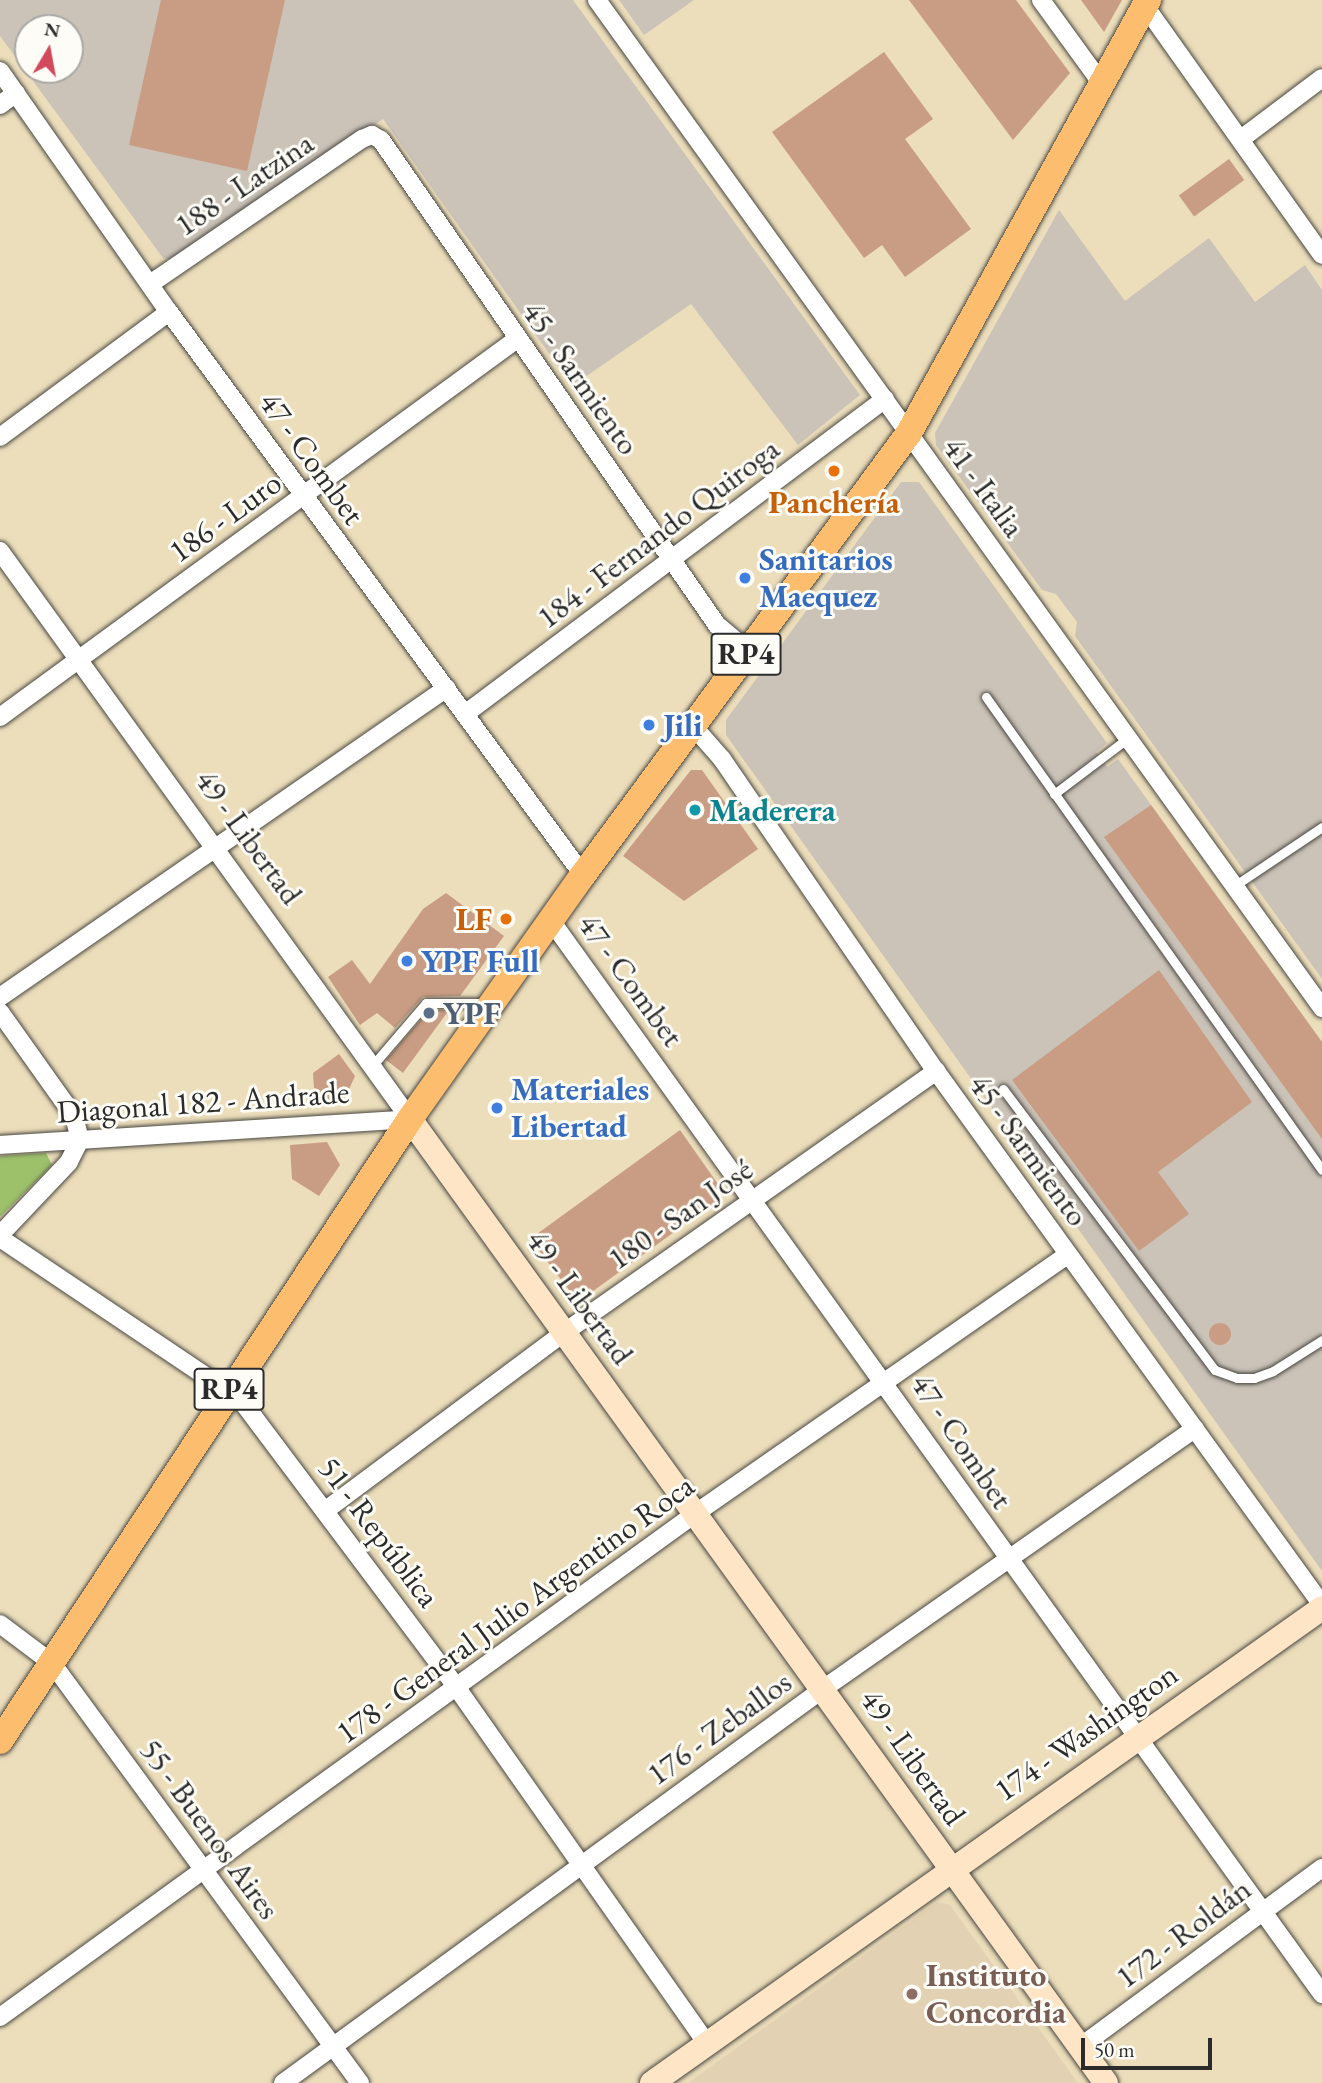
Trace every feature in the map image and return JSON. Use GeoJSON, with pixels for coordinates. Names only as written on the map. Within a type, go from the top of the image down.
{"type":"FeatureCollection","features":[{"type":"Feature","properties":{"kind":"main road","name":"RP4"},"geometry":{"type":"LineString","coordinates":[[0,1741],[229,1389],[410,1119],[583,875],[909,433],[1146,3]]}},
{"type":"Feature","properties":{"kind":"street","name":"41 - Italia"},"geometry":{"type":"LineString","coordinates":[[597,0],[1322,1008]]}},
{"type":"Feature","properties":{"kind":"street"},"geometry":{"type":"LineString","coordinates":[[1041,0],[1102,84]]}},
{"type":"Feature","properties":{"kind":"street"},"geometry":{"type":"LineString","coordinates":[[1146,3],[1322,255]]}},
{"type":"Feature","properties":{"kind":"street","name":"47 - Combet"},"geometry":{"type":"LineString","coordinates":[[0,71],[169,312],[583,875]]}},
{"type":"Feature","properties":{"kind":"street"},"geometry":{"type":"LineString","coordinates":[[1241,139],[1322,78]]}},
{"type":"Feature","properties":{"kind":"street"},"geometry":{"type":"LineString","coordinates":[[0,105],[16,93]]}},
{"type":"Feature","properties":{"kind":"street","name":"188 - Latzina"},"geometry":{"type":"LineString","coordinates":[[150,284],[372,135]]}},
{"type":"Feature","properties":{"kind":"street","name":"45 - Sarmiento"},"geometry":{"type":"LineString","coordinates":[[372,135],[381,140],[717,625],[748,651]]}},
{"type":"Feature","properties":{"kind":"street"},"geometry":{"type":"LineString","coordinates":[[0,437],[169,312]]}},
{"type":"Feature","properties":{"kind":"street","name":"186 - Luro"},"geometry":{"type":"LineString","coordinates":[[0,717],[517,339]]}},
{"type":"Feature","properties":{"kind":"street","name":"184 - Fernando Quiroga"},"geometry":{"type":"LineString","coordinates":[[466,714],[885,399]]}},
{"type":"Feature","properties":{"kind":"street","name":"49 - Libertad"},"geometry":{"type":"LineString","coordinates":[[0,551],[1106,2083]]}},
{"type":"Feature","properties":{"kind":"street"},"geometry":{"type":"LineString","coordinates":[[0,997],[447,688]]}},
{"type":"Feature","properties":{"kind":"street","name":"45 - Sarmiento"},"geometry":{"type":"LineString","coordinates":[[693,726],[722,759],[936,1071],[1322,1606]]}},
{"type":"Feature","properties":{"kind":"street","name":"47 - Combet"},"geometry":{"type":"LineString","coordinates":[[552,922],[886,1382],[1008,1561],[1322,1994]]}},
{"type":"Feature","properties":{"kind":"street"},"geometry":{"type":"LineString","coordinates":[[0,1012],[74,1116],[80,1140],[69,1162],[0,1236]]}},
{"type":"Feature","properties":{"kind":"street","name":"180 - San José"},"geometry":{"type":"LineString","coordinates":[[326,1510],[565,1332],[936,1071]]}},
{"type":"Feature","properties":{"kind":"street","name":"Diagonal 182 - Andrade"},"geometry":{"type":"LineString","coordinates":[[0,1145],[410,1119]]}},
{"type":"Feature","properties":{"kind":"street","name":"51 - República"},"geometry":{"type":"LineString","coordinates":[[0,1236],[229,1389],[326,1510],[457,1688],[583,1863],[706,2042]]}},
{"type":"Feature","properties":{"kind":"street","name":"178 - General Julio Argentino Roca"},"geometry":{"type":"LineString","coordinates":[[0,2017],[204,1873],[696,1513],[1068,1254]]}},
{"type":"Feature","properties":{"kind":"street","name":"176 - Zeballos"},"geometry":{"type":"LineString","coordinates":[[283,2083],[823,1689],[1195,1429]]}},
{"type":"Feature","properties":{"kind":"street","name":"174 - Washington"},"geometry":{"type":"LineString","coordinates":[[652,2083],[1322,1606]]}},
{"type":"Feature","properties":{"kind":"street","name":"55 - Buenos Aires"},"geometry":{"type":"LineString","coordinates":[[0,1624],[52,1662],[360,2083]]}},
{"type":"Feature","properties":{"kind":"street","name":"172 - Roldán"},"geometry":{"type":"LineString","coordinates":[[1080,2047],[1322,1868]]}},
{"type":"Feature","properties":{"kind":"lane"},"geometry":{"type":"LineString","coordinates":[[986,697],[1322,1170]]}},
{"type":"Feature","properties":{"kind":"lane"},"geometry":{"type":"LineString","coordinates":[[1054,794],[1128,738]]}},
{"type":"Feature","properties":{"kind":"lane"},"geometry":{"type":"LineString","coordinates":[[1234,886],[1322,827]]}},
{"type":"Feature","properties":{"kind":"lane"},"geometry":{"type":"LineString","coordinates":[[372,1066],[426,1003],[493,1003]]}},
{"type":"Feature","properties":{"kind":"lane"},"geometry":{"type":"LineString","coordinates":[[1003,1088],[1215,1370],[1237,1378],[1254,1378],[1273,1371],[1322,1340]]}},
{"type":"Feature","properties":{"kind":"shaded area"},"geometry":{"type":"Polygon","coordinates":[[[0,0],[573,0],[860,395],[798,445],[691,304],[572,386],[383,119],[174,260],[163,258],[35,84],[84,84],[84,14],[14,14],[14,55],[0,36],[0,0]]]}},
{"type":"Feature","properties":{"kind":"shaded area"},"geometry":{"type":"Polygon","coordinates":[[[619,0],[694,0],[644,35],[619,0]]]}},
{"type":"Feature","properties":{"kind":"shaded area"},"geometry":{"type":"Polygon","coordinates":[[[1059,210],[1125,301],[1209,238],[1255,302],[1305,265],[1322,290],[1322,979],[1075,636],[1077,622],[1056,594],[1042,590],[936,445],[935,433],[1059,210]]]}},
{"type":"Feature","properties":{"kind":"shaded area"},"geometry":{"type":"Polygon","coordinates":[[[901,482],[919,482],[1107,743],[1096,752],[1107,767],[1118,759],[1322,1042],[1322,1571],[726,735],[726,720],[901,482]]]}},
{"type":"Feature","properties":{"kind":"shaded area","name":"Instituto Concordia"},"geometry":{"type":"Polygon","coordinates":[[[937,1902],[950,1905],[1078,2083],[688,2083],[937,1902]]]}},
{"type":"Feature","properties":{"kind":"green space"},"geometry":{"type":"Polygon","coordinates":[[[46,1153],[52,1165],[0,1217],[0,1156],[46,1153]]]}},
{"type":"Feature","properties":{"kind":"building"},"geometry":{"type":"Polygon","coordinates":[[[161,0],[285,0],[247,171],[129,145],[161,0]]]}},
{"type":"Feature","properties":{"kind":"building"},"geometry":{"type":"Polygon","coordinates":[[[909,0],[1016,0],[1070,73],[1013,140],[909,0]]]}},
{"type":"Feature","properties":{"kind":"building"},"geometry":{"type":"Polygon","coordinates":[[[1081,0],[1122,0],[1104,32],[1081,0]]]}},
{"type":"Feature","properties":{"kind":"building"},"geometry":{"type":"Polygon","coordinates":[[[884,52],[933,119],[905,139],[971,229],[905,277],[882,245],[864,258],[772,132],[884,52]]]}},
{"type":"Feature","properties":{"kind":"building"},"geometry":{"type":"Polygon","coordinates":[[[1229,159],[1244,180],[1194,216],[1179,195],[1229,159]]]}},
{"type":"Feature","properties":{"kind":"building","name":"Maderera"},"geometry":{"type":"Polygon","coordinates":[[[691,770],[702,770],[758,849],[684,901],[623,856],[691,770]]]}},
{"type":"Feature","properties":{"kind":"building"},"geometry":{"type":"Polygon","coordinates":[[[1151,805],[1322,1042],[1322,1139],[1104,837],[1151,805]]]}},
{"type":"Feature","properties":{"kind":"building"},"geometry":{"type":"Polygon","coordinates":[[[446,893],[504,936],[460,996],[423,997],[395,1028],[377,1013],[360,1025],[328,977],[352,960],[370,984],[423,909],[446,893]]]}},
{"type":"Feature","properties":{"kind":"building"},"geometry":{"type":"Polygon","coordinates":[[[1159,970],[1252,1102],[1158,1172],[1189,1214],[1139,1251],[1012,1080],[1159,970]]]}},
{"type":"Feature","properties":{"kind":"building"},"geometry":{"type":"Polygon","coordinates":[[[429,1010],[449,1010],[403,1073],[386,1060],[429,1010]]]}},
{"type":"Feature","properties":{"kind":"building"},"geometry":{"type":"Polygon","coordinates":[[[339,1054],[355,1076],[343,1103],[315,1105],[313,1073],[339,1054]]]}},
{"type":"Feature","properties":{"kind":"building"},"geometry":{"type":"Polygon","coordinates":[[[680,1130],[720,1187],[718,1200],[585,1297],[573,1295],[530,1239],[680,1130]]]}},
{"type":"Feature","properties":{"kind":"building"},"geometry":{"type":"Polygon","coordinates":[[[327,1142],[340,1165],[319,1196],[292,1179],[290,1145],[327,1142]]]}},
{"type":"Feature","properties":{"kind":"building"},"geometry":{"type":"Polygon","coordinates":[[[1220,1323],[1228,1326],[1231,1334],[1228,1342],[1220,1345],[1212,1342],[1209,1334],[1212,1326],[1220,1323]]]}},
{"type":"Feature","properties":{"kind":"place","name":"Panchería"},"geometry":{"type":"Point","coordinates":[834,471]}},
{"type":"Feature","properties":{"kind":"place","name":"Sanitarios Maequez"},"geometry":{"type":"Point","coordinates":[745,578]}},
{"type":"Feature","properties":{"kind":"place","name":"Jili"},"geometry":{"type":"Point","coordinates":[649,725]}},
{"type":"Feature","properties":{"kind":"place","name":"Maderera"},"geometry":{"type":"Point","coordinates":[695,810]}},
{"type":"Feature","properties":{"kind":"place","name":"LF"},"geometry":{"type":"Point","coordinates":[506,919]}},
{"type":"Feature","properties":{"kind":"place","name":"YPF Full"},"geometry":{"type":"Point","coordinates":[407,961]}},
{"type":"Feature","properties":{"kind":"place","name":"YPF"},"geometry":{"type":"Point","coordinates":[429,1013]}},
{"type":"Feature","properties":{"kind":"place","name":"Materiales Libertad"},"geometry":{"type":"Point","coordinates":[497,1108]}},
{"type":"Feature","properties":{"kind":"place","name":"Instituto Concordia"},"geometry":{"type":"Point","coordinates":[912,1994]}}]}
